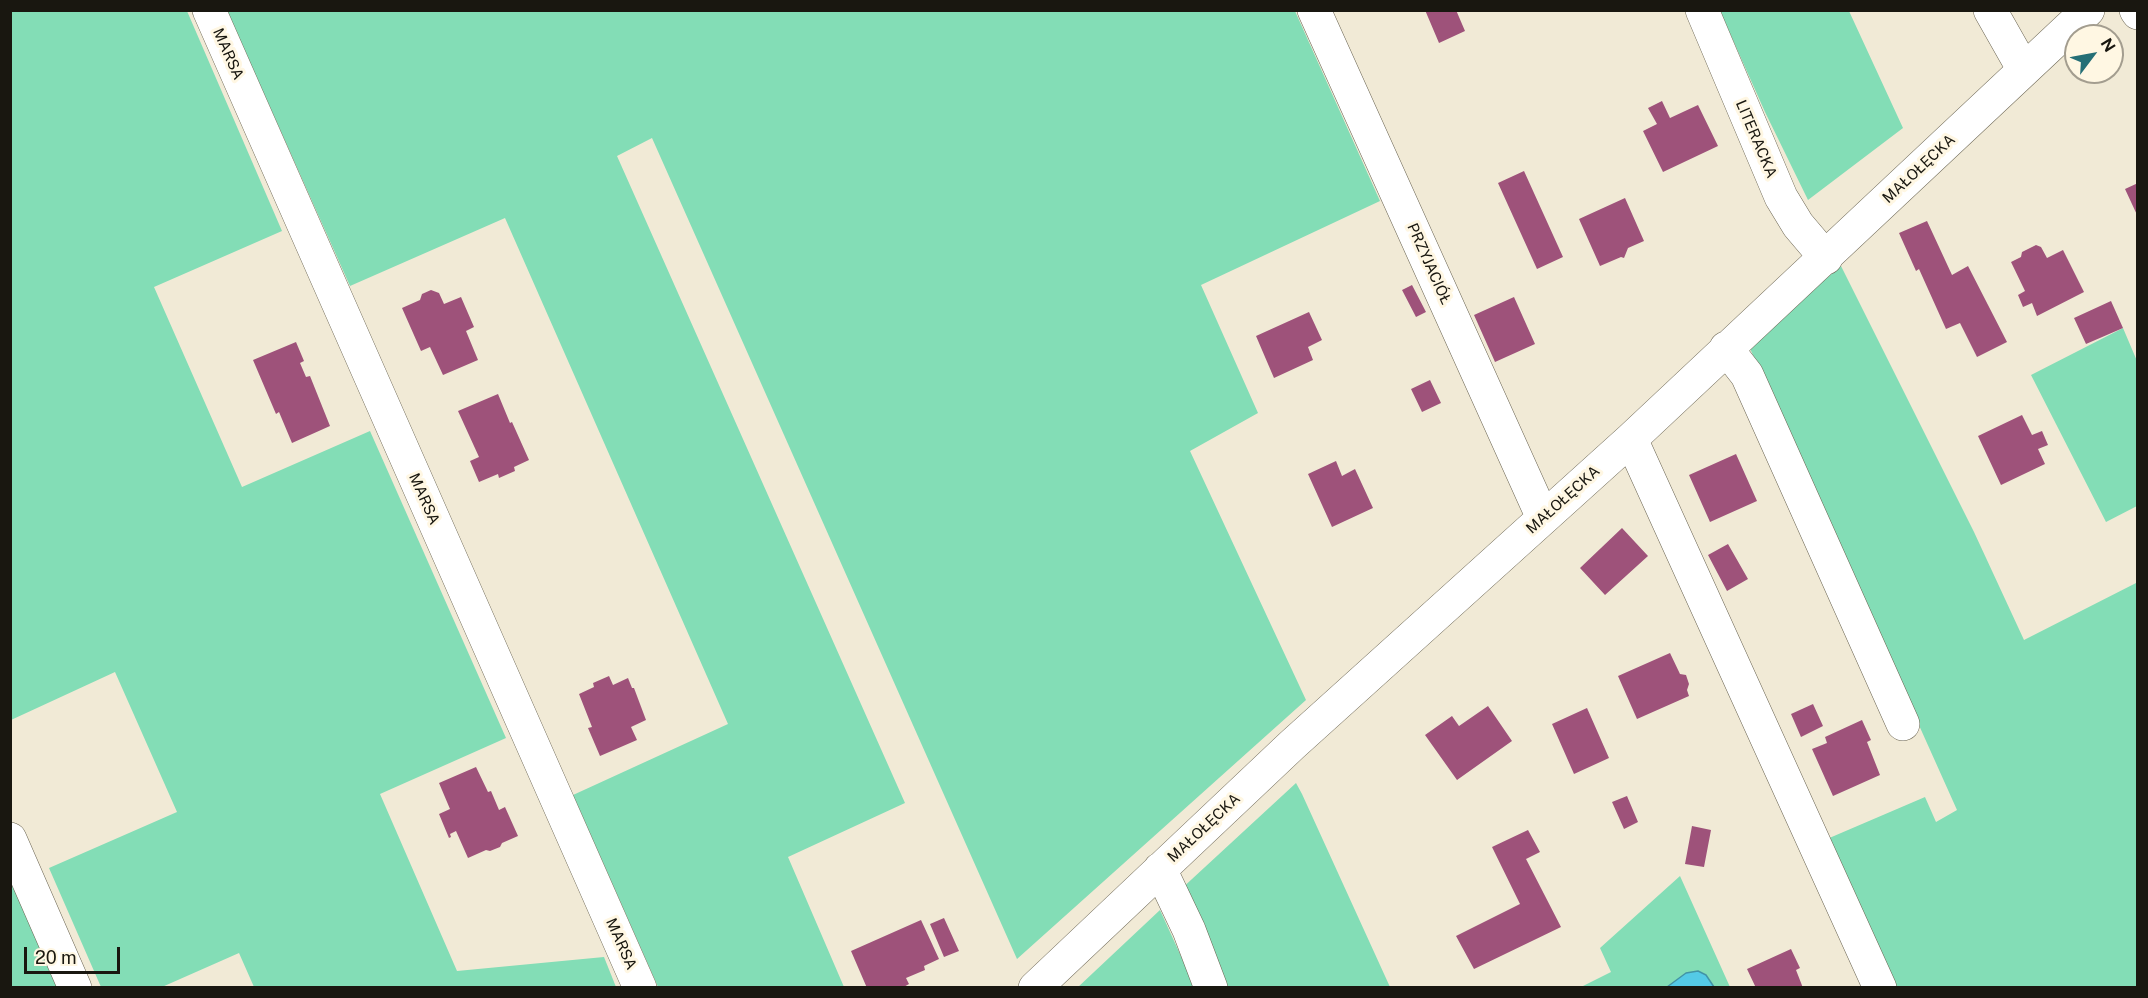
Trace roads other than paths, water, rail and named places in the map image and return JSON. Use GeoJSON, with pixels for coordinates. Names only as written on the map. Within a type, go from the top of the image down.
{"type":"FeatureCollection","features":[{"type":"Feature","properties":{"kind":"street","name":"MARSA"},"geometry":{"type":"LineString","coordinates":[[208,10],[640,987]]}},
{"type":"Feature","properties":{"kind":"street","name":"PRZYJACIÓŁ"},"geometry":{"type":"LineString","coordinates":[[1314,10],[1544,518]]}},
{"type":"Feature","properties":{"kind":"street","name":"LITERACKA"},"geometry":{"type":"LineString","coordinates":[[1702,10],[1781,197],[1798,225],[1826,258]]}},
{"type":"Feature","properties":{"kind":"street"},"geometry":{"type":"LineString","coordinates":[[1990,10],[2024,70]]}},
{"type":"Feature","properties":{"kind":"street","name":"MAŁOŁĘCKA"},"geometry":{"type":"LineString","coordinates":[[1035,987],[1292,745],[1544,518],[1826,258],[2088,10]]}},
{"type":"Feature","properties":{"kind":"street"},"geometry":{"type":"LineString","coordinates":[[1726,348],[1747,375],[1903,724]]}},
{"type":"Feature","properties":{"kind":"street"},"geometry":{"type":"LineString","coordinates":[[1630,439],[1880,987]]}},
{"type":"Feature","properties":{"kind":"street"},"geometry":{"type":"LineString","coordinates":[[10,839],[75,987]]}},
{"type":"Feature","properties":{"kind":"street"},"geometry":{"type":"LineString","coordinates":[[1161,869],[1189,930],[1211,987]]}},
{"type":"Feature","properties":{"kind":"water"},"geometry":{"type":"Polygon","coordinates":[[[1698,971],[1706,975],[1714,987],[1667,987],[1686,973],[1698,971]]]}}]}
